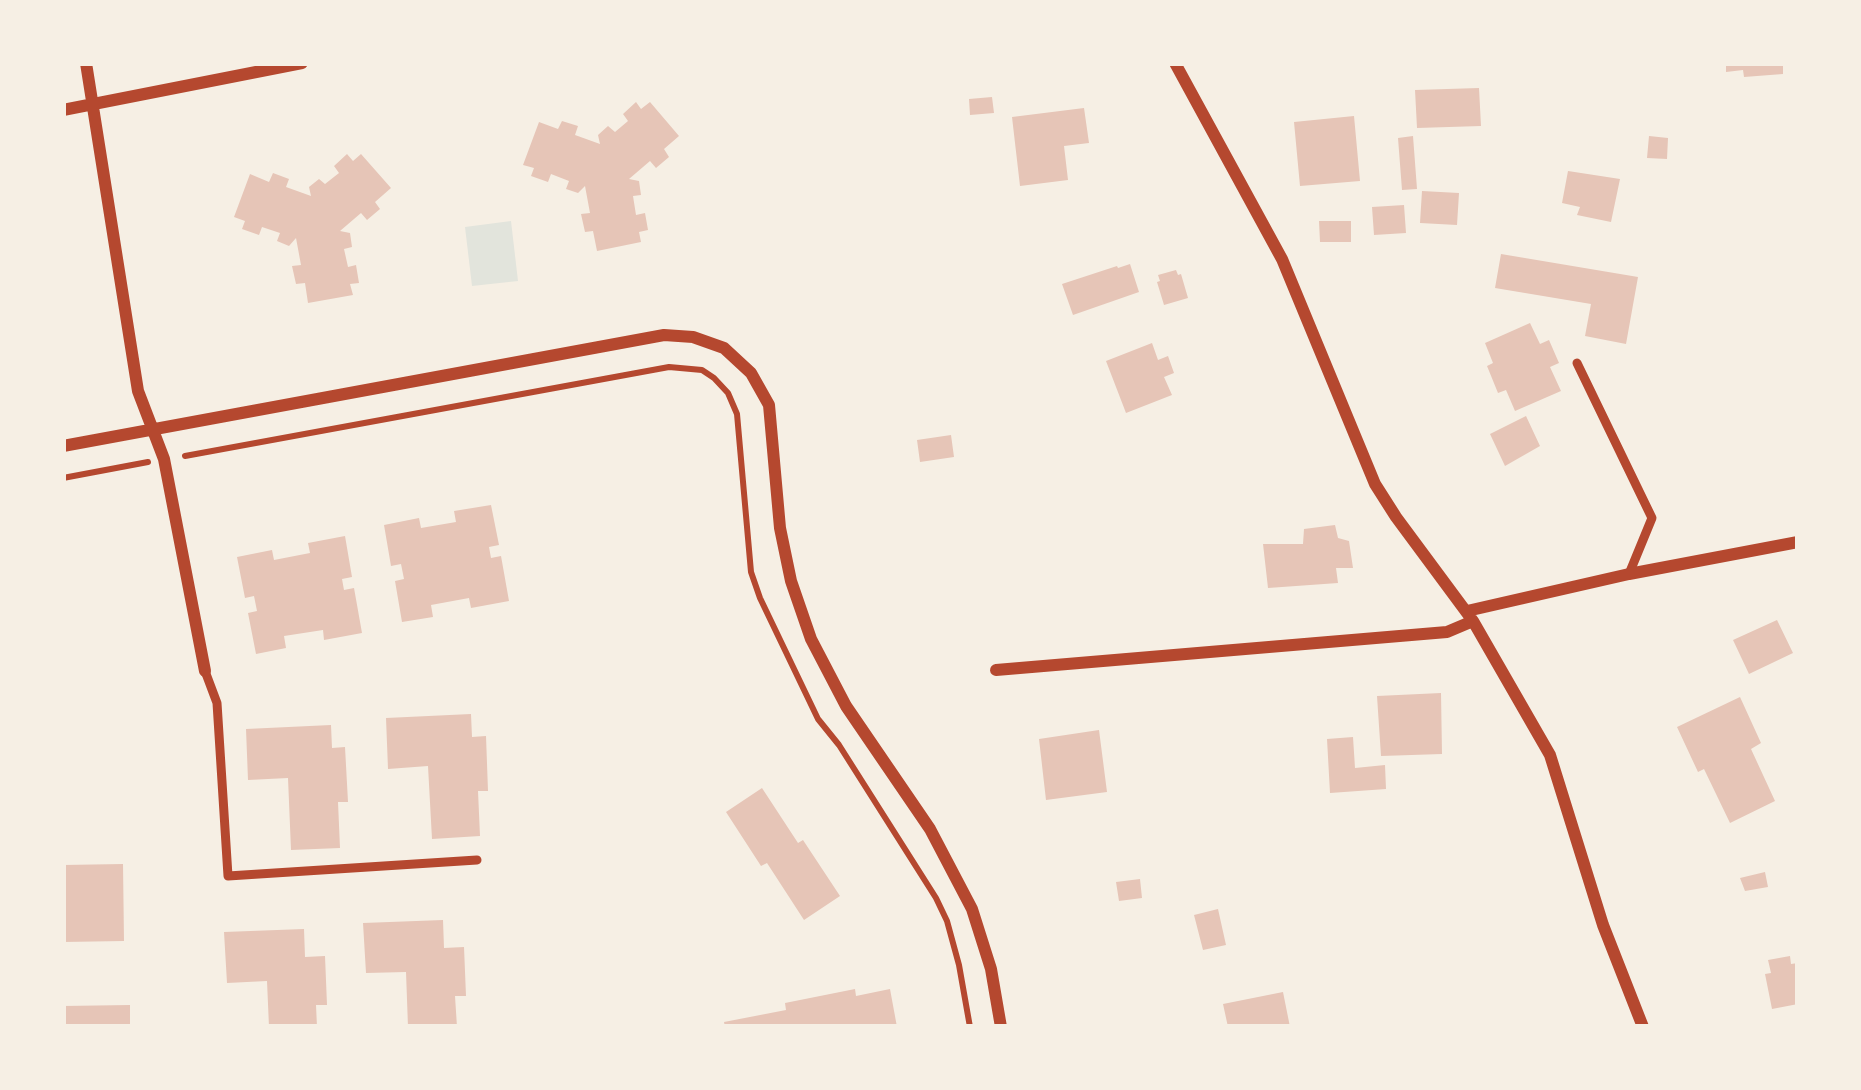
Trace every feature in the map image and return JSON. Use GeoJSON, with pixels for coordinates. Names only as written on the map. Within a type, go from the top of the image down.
{"type":"FeatureCollection","features":[{"type":"Feature","properties":{"kind":"street"},"geometry":{"type":"LineString","coordinates":[[86,63],[138,391],[164,459],[205,671]]}},
{"type":"Feature","properties":{"kind":"street"},"geometry":{"type":"LineString","coordinates":[[63,110],[302,63]]}},
{"type":"Feature","properties":{"kind":"street"},"geometry":{"type":"LineString","coordinates":[[1175,63],[1282,259],[1375,484],[1470,616],[1550,754],[1604,925],[1643,1027]]}},
{"type":"Feature","properties":{"kind":"street"},"geometry":{"type":"LineString","coordinates":[[63,446],[664,335],[693,337],[724,348],[751,373],[769,405],[779,528],[812,640],[846,706],[930,829],[972,909],[991,969],[1001,1027]]}},
{"type":"Feature","properties":{"kind":"street"},"geometry":{"type":"LineString","coordinates":[[996,670],[1447,632],[1470,616],[1630,574],[1798,542]]}},
{"type":"Feature","properties":{"kind":"lane"},"geometry":{"type":"LineString","coordinates":[[1577,363],[1652,518],[1630,574]]}},
{"type":"Feature","properties":{"kind":"lane"},"geometry":{"type":"LineString","coordinates":[[205,671],[217,703],[228,876],[477,860]]}},
{"type":"Feature","properties":{"kind":"path"},"geometry":{"type":"LineString","coordinates":[[63,478],[669,367],[702,370],[728,393],[736,414],[746,536],[760,598],[818,719],[936,898],[959,965],[970,1027]]}},
{"type":"Feature","properties":{"kind":"shaded area"},"geometry":{"type":"Polygon","coordinates":[[[511,221],[518,281],[472,286],[465,227],[511,221]]]}},
{"type":"Feature","properties":{"kind":"building"},"geometry":{"type":"Polygon","coordinates":[[[1726,63],[1783,63],[1783,74],[1744,77],[1743,70],[1726,72],[1726,63]]]}},
{"type":"Feature","properties":{"kind":"building"},"geometry":{"type":"Polygon","coordinates":[[[1479,88],[1481,126],[1417,128],[1415,90],[1479,88]]]}},
{"type":"Feature","properties":{"kind":"building"},"geometry":{"type":"Polygon","coordinates":[[[992,97],[994,113],[970,115],[969,99],[992,97]]]}},
{"type":"Feature","properties":{"kind":"building"},"geometry":{"type":"Polygon","coordinates":[[[636,102],[641,109],[650,102],[679,136],[664,149],[669,157],[656,168],[650,161],[629,179],[639,181],[641,195],[633,196],[636,215],[645,213],[648,230],[639,232],[641,242],[597,251],[593,231],[585,232],[581,214],[590,213],[585,186],[578,193],[566,189],[569,181],[551,174],[548,182],[531,176],[534,168],[523,165],[539,122],[558,129],[562,121],[578,126],[575,135],[600,144],[598,135],[608,126],[615,132],[628,121],[623,114],[636,102]]]}},
{"type":"Feature","properties":{"kind":"building"},"geometry":{"type":"Polygon","coordinates":[[[1084,108],[1089,143],[1064,146],[1068,180],[1020,186],[1012,117],[1084,108]]]}},
{"type":"Feature","properties":{"kind":"building"},"geometry":{"type":"Polygon","coordinates":[[[1354,116],[1360,181],[1300,186],[1294,122],[1354,116]]]}},
{"type":"Feature","properties":{"kind":"building"},"geometry":{"type":"Polygon","coordinates":[[[1413,136],[1417,189],[1402,190],[1398,138],[1413,136]]]}},
{"type":"Feature","properties":{"kind":"building"},"geometry":{"type":"Polygon","coordinates":[[[1649,136],[1668,138],[1667,159],[1647,158],[1649,136]]]}},
{"type":"Feature","properties":{"kind":"building"},"geometry":{"type":"Polygon","coordinates":[[[347,154],[353,161],[361,154],[391,188],[375,202],[380,209],[367,220],[361,213],[340,231],[350,233],[352,247],[344,249],[348,267],[356,265],[359,283],[350,284],[353,295],[308,303],[305,283],[296,284],[292,266],[301,265],[296,238],[289,246],[277,241],[280,233],[262,227],[259,235],[242,229],[245,221],[234,217],[250,174],[269,182],[273,173],[289,179],[286,187],[311,196],[309,187],[319,179],[325,184],[339,173],[334,166],[347,154]]]}},
{"type":"Feature","properties":{"kind":"building"},"geometry":{"type":"Polygon","coordinates":[[[1568,171],[1620,179],[1611,222],[1577,215],[1580,207],[1562,203],[1568,171]]]}},
{"type":"Feature","properties":{"kind":"building"},"geometry":{"type":"Polygon","coordinates":[[[1422,191],[1459,193],[1457,225],[1420,223],[1422,191]]]}},
{"type":"Feature","properties":{"kind":"building"},"geometry":{"type":"Polygon","coordinates":[[[1404,205],[1406,233],[1374,235],[1372,207],[1404,205]]]}},
{"type":"Feature","properties":{"kind":"building"},"geometry":{"type":"Polygon","coordinates":[[[1319,221],[1351,221],[1351,242],[1320,242],[1319,221]]]}},
{"type":"Feature","properties":{"kind":"building"},"geometry":{"type":"Polygon","coordinates":[[[1501,254],[1638,277],[1626,344],[1585,336],[1591,304],[1495,288],[1501,254]]]}},
{"type":"Feature","properties":{"kind":"building"},"geometry":{"type":"Polygon","coordinates":[[[1130,264],[1139,292],[1073,315],[1062,284],[1130,264]]]}},
{"type":"Feature","properties":{"kind":"building"},"geometry":{"type":"Polygon","coordinates":[[[1176,270],[1188,298],[1164,305],[1158,275],[1176,270]]]}},
{"type":"Feature","properties":{"kind":"building"},"geometry":{"type":"Polygon","coordinates":[[[1530,323],[1540,344],[1549,340],[1559,363],[1550,367],[1561,391],[1515,411],[1506,390],[1498,393],[1487,366],[1493,363],[1485,343],[1530,323]]]}},
{"type":"Feature","properties":{"kind":"building"},"geometry":{"type":"Polygon","coordinates":[[[1152,343],[1158,360],[1168,356],[1174,373],[1164,377],[1172,395],[1126,413],[1106,361],[1152,343]]]}},
{"type":"Feature","properties":{"kind":"building"},"geometry":{"type":"Polygon","coordinates":[[[1526,416],[1540,446],[1505,466],[1490,434],[1526,416]]]}},
{"type":"Feature","properties":{"kind":"building"},"geometry":{"type":"Polygon","coordinates":[[[951,435],[954,457],[920,462],[917,440],[951,435]]]}},
{"type":"Feature","properties":{"kind":"building"},"geometry":{"type":"Polygon","coordinates":[[[491,505],[499,545],[489,547],[491,558],[501,556],[509,601],[471,608],[469,598],[431,605],[433,617],[402,622],[395,581],[404,579],[401,564],[391,566],[384,525],[419,518],[421,528],[456,522],[454,511],[491,505]]]}},
{"type":"Feature","properties":{"kind":"building"},"geometry":{"type":"Polygon","coordinates":[[[1335,525],[1338,538],[1349,541],[1353,568],[1336,568],[1338,583],[1268,588],[1263,544],[1303,544],[1304,529],[1335,525]]]}},
{"type":"Feature","properties":{"kind":"building"},"geometry":{"type":"Polygon","coordinates":[[[345,536],[352,577],[342,579],[344,590],[354,588],[362,633],[324,640],[323,630],[284,636],[286,648],[256,654],[248,613],[257,611],[254,596],[245,598],[237,557],[272,550],[274,560],[310,553],[308,543],[345,536]]]}},
{"type":"Feature","properties":{"kind":"building"},"geometry":{"type":"Polygon","coordinates":[[[1777,620],[1793,653],[1749,674],[1733,640],[1777,620]]]}},
{"type":"Feature","properties":{"kind":"building"},"geometry":{"type":"Polygon","coordinates":[[[1441,693],[1442,754],[1381,756],[1377,696],[1441,693]]]}},
{"type":"Feature","properties":{"kind":"building"},"geometry":{"type":"Polygon","coordinates":[[[1740,697],[1761,743],[1751,749],[1775,801],[1730,823],[1677,727],[1740,697]]]}},
{"type":"Feature","properties":{"kind":"building"},"geometry":{"type":"Polygon","coordinates":[[[471,714],[472,737],[486,736],[488,791],[478,791],[480,836],[432,839],[428,766],[388,769],[386,718],[471,714]]]}},
{"type":"Feature","properties":{"kind":"building"},"geometry":{"type":"Polygon","coordinates":[[[331,725],[332,748],[345,747],[348,802],[338,802],[340,848],[291,850],[288,778],[248,780],[246,729],[331,725]]]}},
{"type":"Feature","properties":{"kind":"building"},"geometry":{"type":"Polygon","coordinates":[[[1099,730],[1107,792],[1046,800],[1039,739],[1099,730]]]}},
{"type":"Feature","properties":{"kind":"building"},"geometry":{"type":"Polygon","coordinates":[[[1353,737],[1355,768],[1385,765],[1386,789],[1330,793],[1327,739],[1353,737]]]}},
{"type":"Feature","properties":{"kind":"building"},"geometry":{"type":"Polygon","coordinates":[[[762,788],[840,896],[804,920],[726,812],[762,788]]]}},
{"type":"Feature","properties":{"kind":"building"},"geometry":{"type":"Polygon","coordinates":[[[123,864],[124,941],[63,942],[63,865],[123,864]]]}},
{"type":"Feature","properties":{"kind":"building"},"geometry":{"type":"Polygon","coordinates":[[[1765,872],[1768,887],[1745,891],[1740,878],[1765,872]]]}},
{"type":"Feature","properties":{"kind":"building"},"geometry":{"type":"Polygon","coordinates":[[[1140,879],[1142,898],[1119,901],[1116,882],[1140,879]]]}},
{"type":"Feature","properties":{"kind":"building"},"geometry":{"type":"Polygon","coordinates":[[[1218,909],[1226,945],[1203,950],[1194,915],[1218,909]]]}},
{"type":"Feature","properties":{"kind":"building"},"geometry":{"type":"Polygon","coordinates":[[[443,920],[444,948],[464,947],[466,996],[455,996],[457,1027],[408,1027],[406,972],[366,973],[363,923],[443,920]]]}},
{"type":"Feature","properties":{"kind":"building"},"geometry":{"type":"Polygon","coordinates":[[[304,929],[305,957],[325,956],[327,1005],[316,1005],[317,1027],[269,1027],[267,981],[227,983],[224,932],[304,929]]]}},
{"type":"Feature","properties":{"kind":"building"},"geometry":{"type":"Polygon","coordinates":[[[1790,956],[1791,964],[1798,963],[1798,1004],[1772,1009],[1765,974],[1771,973],[1768,960],[1790,956]]]}},
{"type":"Feature","properties":{"kind":"building"},"geometry":{"type":"Polygon","coordinates":[[[855,989],[856,996],[890,989],[897,1027],[725,1027],[724,1022],[786,1010],[785,1003],[855,989]]]}},
{"type":"Feature","properties":{"kind":"building"},"geometry":{"type":"Polygon","coordinates":[[[1283,992],[1290,1027],[1228,1027],[1223,1004],[1283,992]]]}},
{"type":"Feature","properties":{"kind":"building"},"geometry":{"type":"Polygon","coordinates":[[[130,1005],[130,1027],[63,1027],[63,1006],[130,1005]]]}}]}
